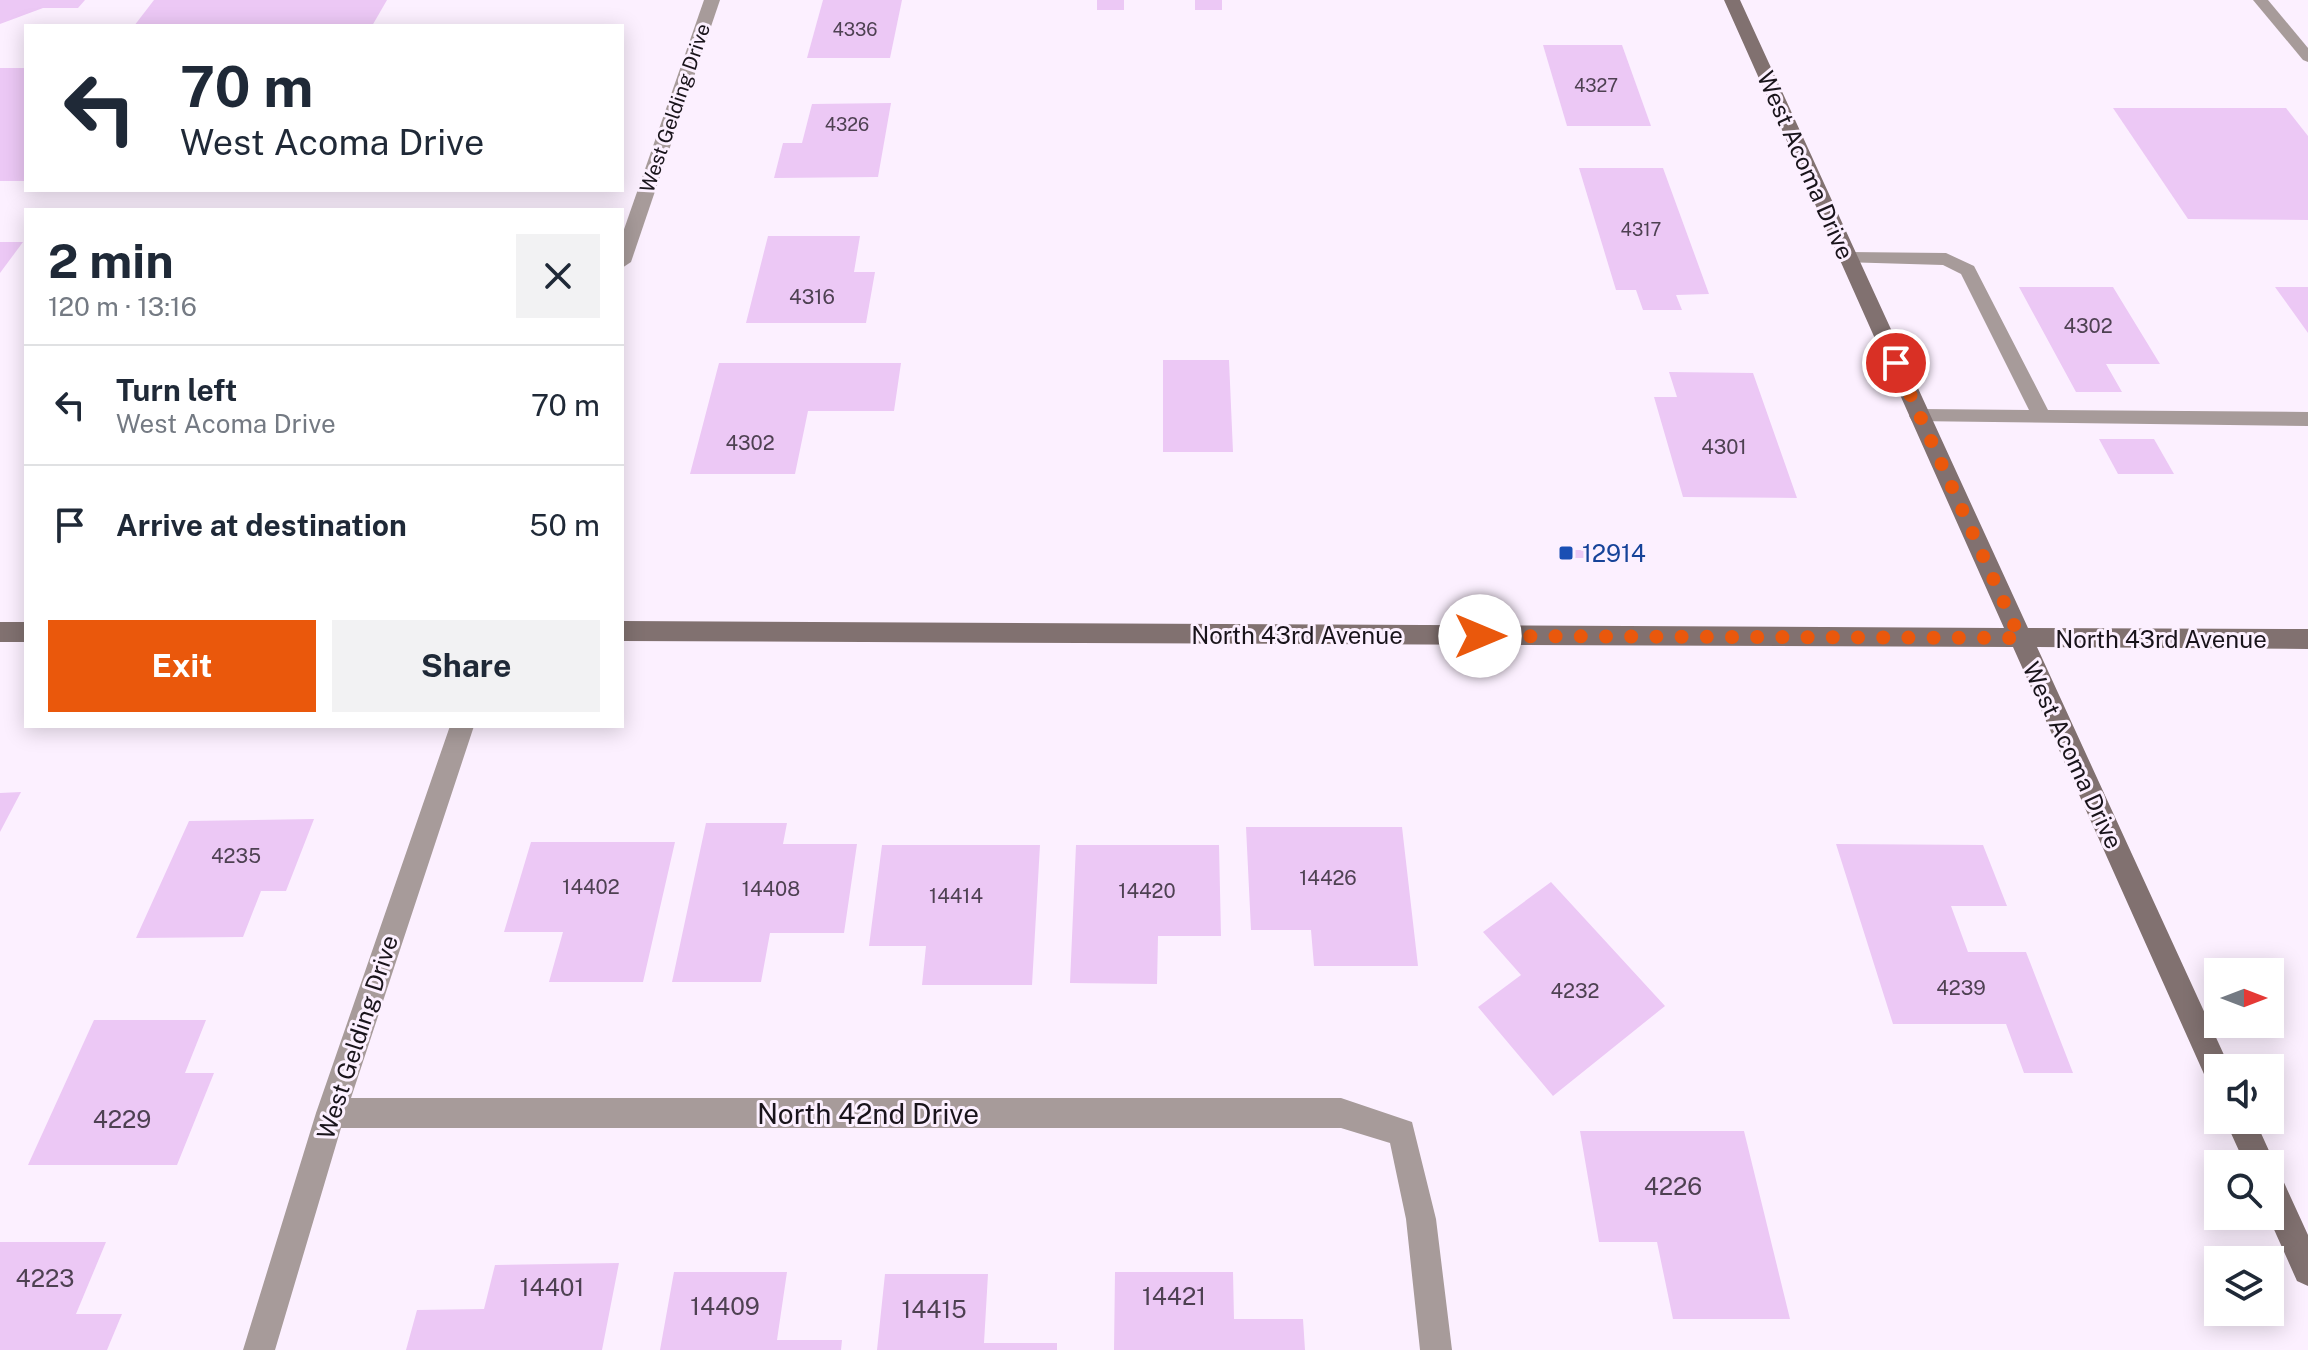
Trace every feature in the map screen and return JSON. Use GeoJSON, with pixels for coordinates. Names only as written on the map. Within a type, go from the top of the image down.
{"type":"FeatureCollection","features":[{"type":"Feature","properties":{"kind":"main road","name":"West Acoma Drive"},"geometry":{"type":"LineString","coordinates":[[1732,0],[2209,1054]]}},
{"type":"Feature","properties":{"kind":"main road","name":"North 43rd Avenue"},"geometry":{"type":"LineString","coordinates":[[624,631],[2308,639]]}},
{"type":"Feature","properties":{"kind":"main road"},"geometry":{"type":"LineString","coordinates":[[0,632],[24,632]]}},
{"type":"Feature","properties":{"kind":"main road"},"geometry":{"type":"LineString","coordinates":[[2284,1218],[2308,1270]]}},
{"type":"Feature","properties":{"kind":"street","name":"West Gelding Drive"},"geometry":{"type":"LineString","coordinates":[[624,256],[712,0]]}},
{"type":"Feature","properties":{"kind":"street","name":"West Gelding Drive"},"geometry":{"type":"LineString","coordinates":[[259,1350],[331,1113],[461,728]]}},
{"type":"Feature","properties":{"kind":"street","name":"North 42nd Drive"},"geometry":{"type":"LineString","coordinates":[[331,1113],[1341,1113],[1402,1132],[1421,1219],[1436,1350]]}},
{"type":"Feature","properties":{"kind":"lane"},"geometry":{"type":"LineString","coordinates":[[2260,0],[2308,57]]}},
{"type":"Feature","properties":{"kind":"lane"},"geometry":{"type":"LineString","coordinates":[[1848,258],[1946,259],[1968,270],[2042,417]]}},
{"type":"Feature","properties":{"kind":"lane"},"geometry":{"type":"LineString","coordinates":[[1919,416],[2308,419]]}},
{"type":"Feature","properties":{"kind":"building"},"geometry":{"type":"Polygon","coordinates":[[[0,0],[85,0],[78,8],[43,8],[0,24],[0,0]]]}},
{"type":"Feature","properties":{"kind":"building"},"geometry":{"type":"Polygon","coordinates":[[[154,0],[387,0],[373,24],[136,24],[154,0]]]}},
{"type":"Feature","properties":{"kind":"building"},"geometry":{"type":"Polygon","coordinates":[[[823,0],[902,0],[890,58],[807,58],[823,0]]]}},
{"type":"Feature","properties":{"kind":"building"},"geometry":{"type":"Polygon","coordinates":[[[1097,0],[1124,0],[1124,10],[1097,10],[1097,0]]]}},
{"type":"Feature","properties":{"kind":"building"},"geometry":{"type":"Polygon","coordinates":[[[1195,0],[1222,0],[1222,10],[1195,10],[1195,0]]]}},
{"type":"Feature","properties":{"kind":"building"},"geometry":{"type":"Polygon","coordinates":[[[1543,45],[1622,45],[1651,126],[1567,126],[1543,45]]]}},
{"type":"Feature","properties":{"kind":"building"},"geometry":{"type":"Polygon","coordinates":[[[0,68],[24,68],[24,181],[0,181],[0,68]]]}},
{"type":"Feature","properties":{"kind":"building"},"geometry":{"type":"Polygon","coordinates":[[[891,103],[878,177],[774,178],[783,143],[802,143],[812,104],[891,103]]]}},
{"type":"Feature","properties":{"kind":"building"},"geometry":{"type":"Polygon","coordinates":[[[2113,108],[2286,108],[2308,136],[2308,220],[2188,219],[2113,108]]]}},
{"type":"Feature","properties":{"kind":"building"},"geometry":{"type":"Polygon","coordinates":[[[1579,168],[1663,168],[1709,294],[1676,295],[1682,310],[1643,310],[1636,290],[1616,290],[1579,168]]]}},
{"type":"Feature","properties":{"kind":"building"},"geometry":{"type":"Polygon","coordinates":[[[768,236],[860,236],[854,272],[875,272],[866,323],[746,323],[768,236]]]}},
{"type":"Feature","properties":{"kind":"building"},"geometry":{"type":"Polygon","coordinates":[[[0,242],[23,242],[0,273],[0,242]]]}},
{"type":"Feature","properties":{"kind":"building"},"geometry":{"type":"Polygon","coordinates":[[[2019,287],[2113,287],[2160,364],[2106,364],[2122,392],[2076,392],[2019,287]]]}},
{"type":"Feature","properties":{"kind":"building"},"geometry":{"type":"Polygon","coordinates":[[[2275,287],[2308,287],[2308,333],[2275,287]]]}},
{"type":"Feature","properties":{"kind":"building"},"geometry":{"type":"Polygon","coordinates":[[[1163,360],[1229,360],[1233,452],[1163,452],[1163,360]]]}},
{"type":"Feature","properties":{"kind":"building"},"geometry":{"type":"Polygon","coordinates":[[[719,363],[901,363],[894,411],[808,411],[795,474],[690,474],[719,363]]]}},
{"type":"Feature","properties":{"kind":"building"},"geometry":{"type":"Polygon","coordinates":[[[1669,372],[1753,373],[1797,498],[1683,497],[1654,397],[1677,397],[1669,372]]]}},
{"type":"Feature","properties":{"kind":"building"},"geometry":{"type":"Polygon","coordinates":[[[2099,439],[2154,439],[2174,474],[2118,474],[2099,439]]]}},
{"type":"Feature","properties":{"kind":"building"},"geometry":{"type":"Polygon","coordinates":[[[1561,550],[1587,550],[1589,558],[1563,558],[1561,550]]]}},
{"type":"Feature","properties":{"kind":"building"},"geometry":{"type":"Polygon","coordinates":[[[21,792],[0,832],[0,793],[21,792]]]}},
{"type":"Feature","properties":{"kind":"building"},"geometry":{"type":"Polygon","coordinates":[[[314,819],[286,891],[261,891],[243,937],[136,938],[189,821],[314,819]]]}},
{"type":"Feature","properties":{"kind":"building"},"geometry":{"type":"Polygon","coordinates":[[[706,823],[787,823],[783,844],[857,844],[844,933],[770,933],[761,982],[672,982],[706,823]]]}},
{"type":"Feature","properties":{"kind":"building"},"geometry":{"type":"Polygon","coordinates":[[[1246,827],[1402,827],[1418,966],[1314,966],[1311,930],[1251,930],[1246,827]]]}},
{"type":"Feature","properties":{"kind":"building"},"geometry":{"type":"Polygon","coordinates":[[[531,842],[675,842],[643,982],[549,982],[563,932],[504,932],[531,842]]]}},
{"type":"Feature","properties":{"kind":"building"},"geometry":{"type":"Polygon","coordinates":[[[1836,844],[1983,845],[2007,906],[1951,906],[1968,952],[2026,952],[2073,1073],[2024,1073],[2006,1024],[1893,1024],[1836,844]]]}},
{"type":"Feature","properties":{"kind":"building"},"geometry":{"type":"Polygon","coordinates":[[[882,845],[1040,845],[1032,985],[922,985],[926,946],[869,946],[882,845]]]}},
{"type":"Feature","properties":{"kind":"building"},"geometry":{"type":"Polygon","coordinates":[[[1076,845],[1219,845],[1221,936],[1158,936],[1157,984],[1070,983],[1076,845]]]}},
{"type":"Feature","properties":{"kind":"building"},"geometry":{"type":"Polygon","coordinates":[[[1551,882],[1665,1006],[1553,1096],[1478,1007],[1521,975],[1483,932],[1551,882]]]}},
{"type":"Feature","properties":{"kind":"building"},"geometry":{"type":"Polygon","coordinates":[[[94,1020],[206,1020],[185,1073],[214,1073],[177,1165],[28,1165],[94,1020]]]}},
{"type":"Feature","properties":{"kind":"building"},"geometry":{"type":"Polygon","coordinates":[[[1580,1131],[1744,1131],[1790,1319],[1673,1319],[1657,1242],[1599,1242],[1580,1131]]]}},
{"type":"Feature","properties":{"kind":"building"},"geometry":{"type":"Polygon","coordinates":[[[0,1242],[106,1242],[76,1314],[122,1314],[107,1350],[0,1350],[0,1242]]]}},
{"type":"Feature","properties":{"kind":"building"},"geometry":{"type":"Polygon","coordinates":[[[619,1263],[602,1350],[406,1350],[417,1310],[484,1309],[495,1265],[619,1263]]]}},
{"type":"Feature","properties":{"kind":"building"},"geometry":{"type":"Polygon","coordinates":[[[674,1272],[787,1272],[777,1340],[842,1340],[841,1350],[660,1350],[674,1272]]]}},
{"type":"Feature","properties":{"kind":"building"},"geometry":{"type":"Polygon","coordinates":[[[1115,1272],[1233,1272],[1234,1319],[1303,1319],[1305,1350],[1114,1350],[1115,1272]]]}},
{"type":"Feature","properties":{"kind":"building"},"geometry":{"type":"Polygon","coordinates":[[[885,1274],[988,1274],[984,1343],[1057,1343],[1057,1350],[877,1350],[885,1274]]]}},
{"type":"Feature","properties":{"kind":"place","name":"12914"},"geometry":{"type":"Point","coordinates":[1566,553]}},
{"type":"Feature","properties":{"kind":"route"},"geometry":{"type":"LineString","coordinates":[[1480,636],[2020,638],[1896,363]]}}]}
